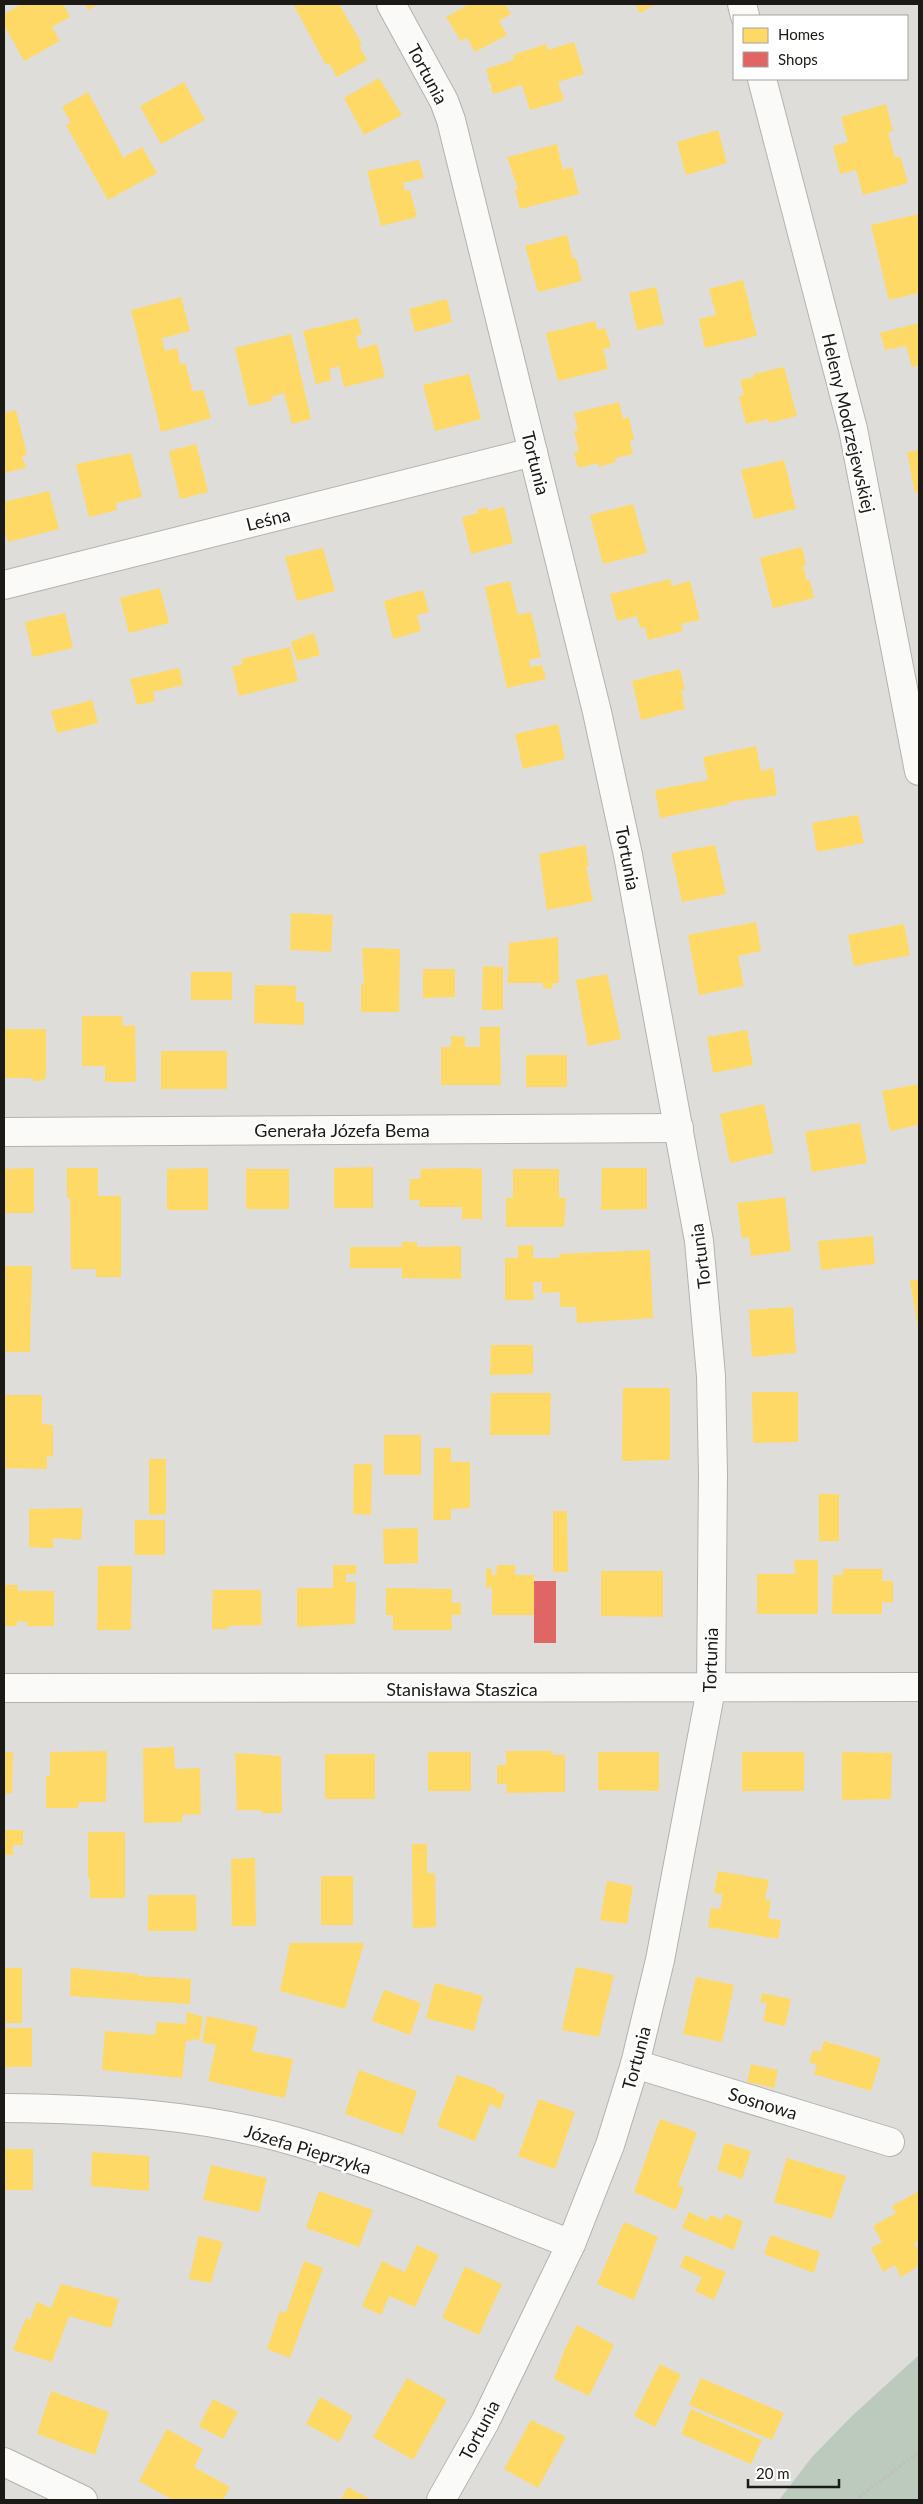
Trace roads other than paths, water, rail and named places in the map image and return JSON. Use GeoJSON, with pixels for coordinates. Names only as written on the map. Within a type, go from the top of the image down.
{"type":"FeatureCollection","features":[{"type":"Feature","properties":{"kind":"street","name":"Tortunia"},"geometry":{"type":"LineString","coordinates":[[390,4],[444,102],[451,120],[597,712],[628,855],[699,1241],[712,1376],[711,1688],[660,1960],[635,2064],[610,2145],[571,2244],[484,2422],[441,2500]]}},
{"type":"Feature","properties":{"kind":"street","name":"Heleny Modrzejewskiej"},"geometry":{"type":"LineString","coordinates":[[762,80],[853,428],[919,771]]}},
{"type":"Feature","properties":{"kind":"street","name":"Leśna"},"geometry":{"type":"LineString","coordinates":[[4,585],[533,452]]}},
{"type":"Feature","properties":{"kind":"street","name":"Generała Józefa Bema"},"geometry":{"type":"LineString","coordinates":[[4,1132],[679,1128]]}},
{"type":"Feature","properties":{"kind":"street","name":"Stanisława Staszica"},"geometry":{"type":"LineString","coordinates":[[4,1688],[919,1687]]}},
{"type":"Feature","properties":{"kind":"street","name":"Sosnowa"},"geometry":{"type":"LineString","coordinates":[[635,2064],[890,2142]]}},
{"type":"Feature","properties":{"kind":"street","name":"Józefa Pieprzyka"},"geometry":{"type":"LineString","coordinates":[[4,2108],[46,2108],[170,2117],[239,2128],[278,2137],[403,2179],[571,2244]]}},
{"type":"Feature","properties":{"kind":"street"},"geometry":{"type":"LineString","coordinates":[[4,2462],[83,2500]]}}]}
